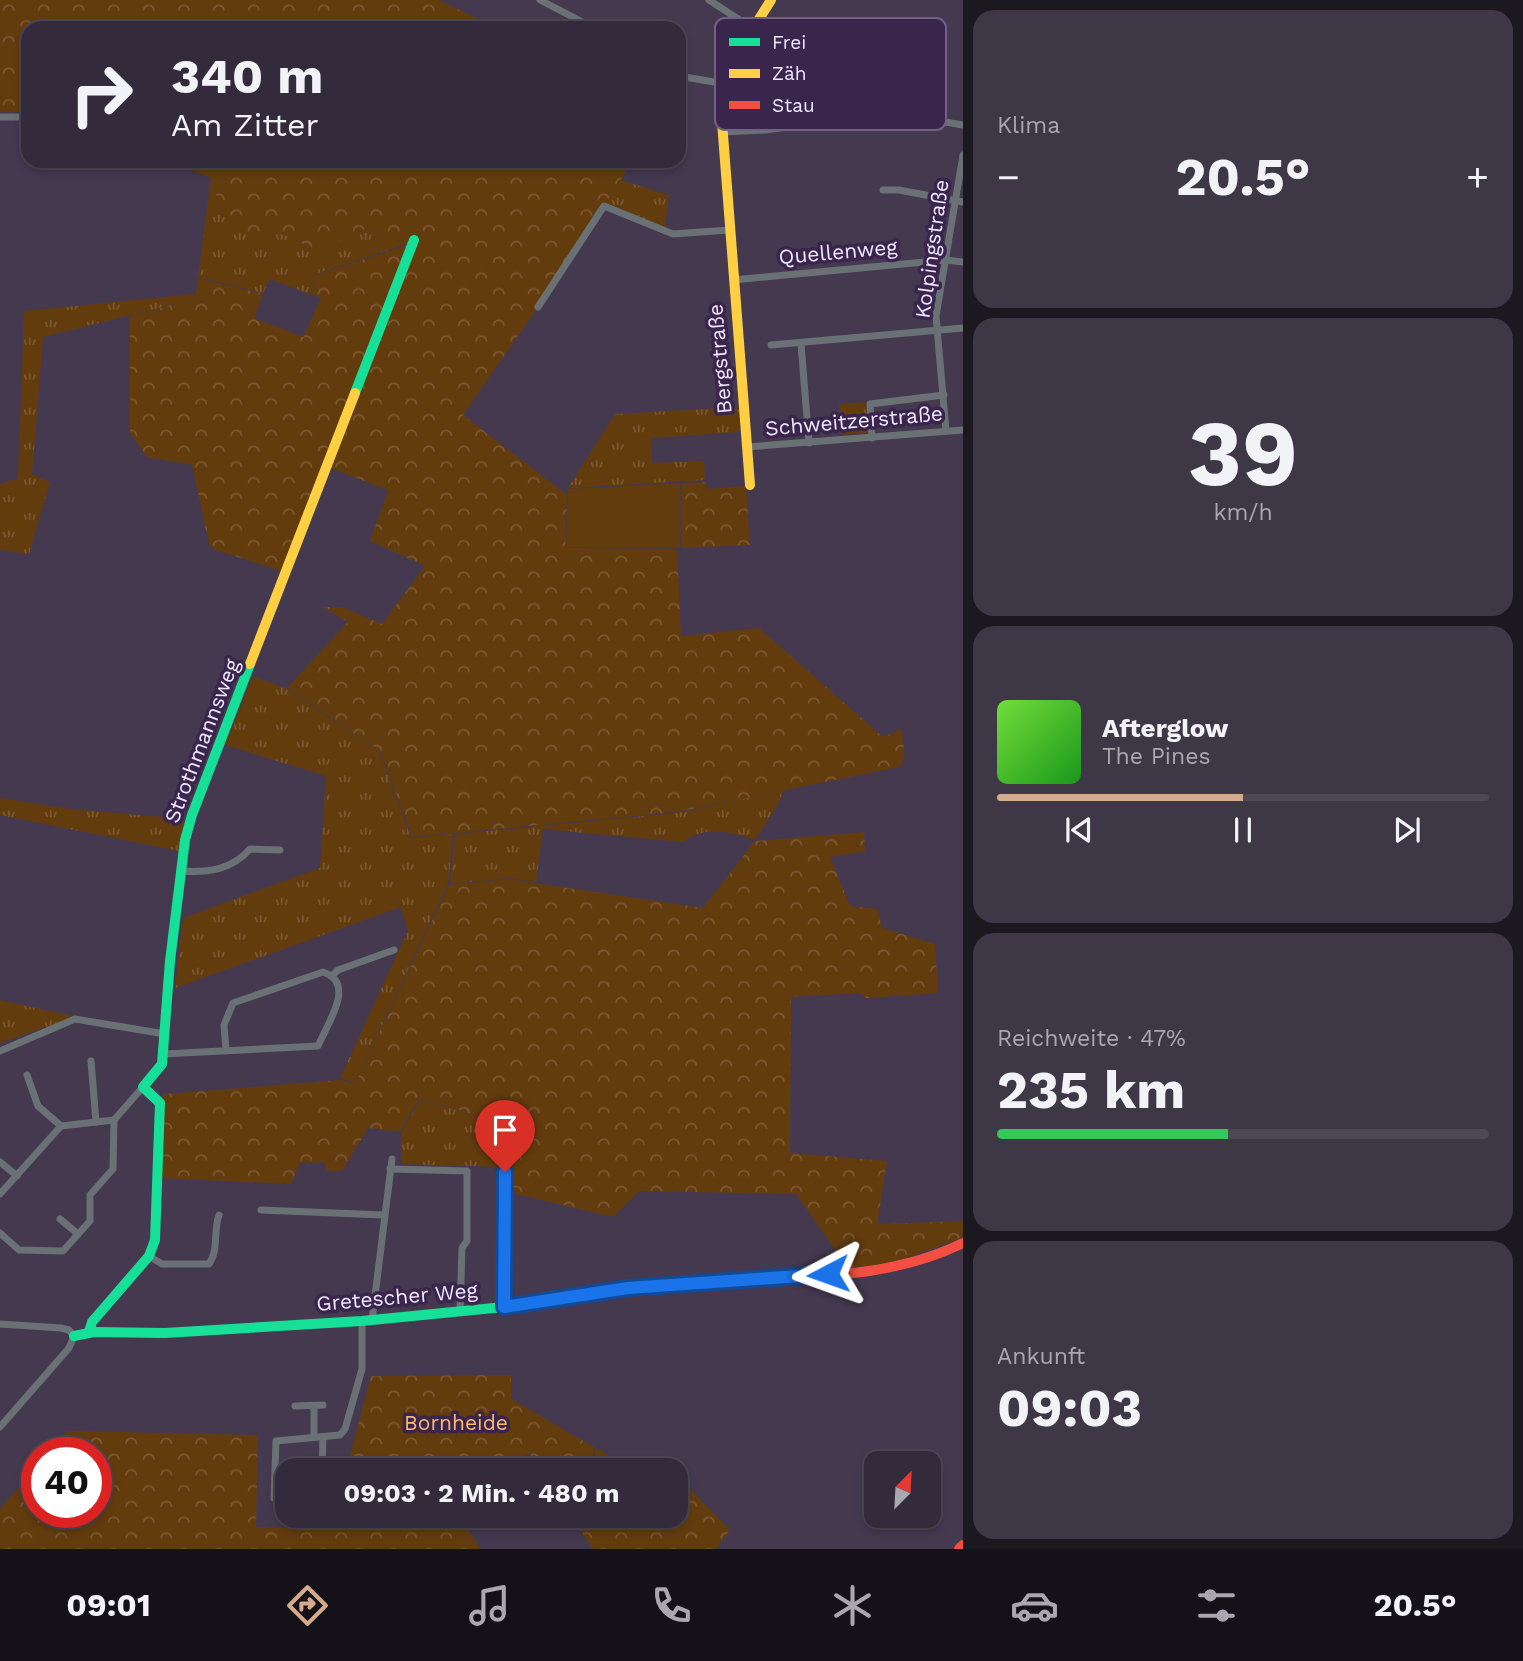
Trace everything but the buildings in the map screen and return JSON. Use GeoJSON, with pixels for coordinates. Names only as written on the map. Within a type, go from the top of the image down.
{"type":"FeatureCollection","features":[{"type":"Feature","properties":{"kind":"street"},"geometry":{"type":"LineString","coordinates":[[541,0],[581,21]]}},
{"type":"Feature","properties":{"kind":"street"},"geometry":{"type":"LineString","coordinates":[[709,0],[737,18]]}},
{"type":"Feature","properties":{"kind":"street"},"geometry":{"type":"LineString","coordinates":[[759,18],[771,0]]}},
{"type":"Feature","properties":{"kind":"street"},"geometry":{"type":"LineString","coordinates":[[686,77],[715,82]]}},
{"type":"Feature","properties":{"kind":"street"},"geometry":{"type":"LineString","coordinates":[[0,117],[18,117]]}},
{"type":"Feature","properties":{"kind":"street"},"geometry":{"type":"LineString","coordinates":[[722,132],[765,130]]}},
{"type":"Feature","properties":{"kind":"street","name":"Bergstraße"},"geometry":{"type":"LineString","coordinates":[[722,132],[750,485]]}},
{"type":"Feature","properties":{"kind":"street","name":"Kolpingstraße"},"geometry":{"type":"LineString","coordinates":[[946,431],[936,316],[959,201],[963,155]]}},
{"type":"Feature","properties":{"kind":"street"},"geometry":{"type":"LineString","coordinates":[[883,190],[899,190],[959,201]]}},
{"type":"Feature","properties":{"kind":"street"},"geometry":{"type":"LineString","coordinates":[[538,307],[604,206],[673,234],[729,230]]}},
{"type":"Feature","properties":{"kind":"street","name":"Strothmannsweg"},"geometry":{"type":"LineString","coordinates":[[144,1087],[162,1064],[170,961],[185,839],[192,815],[414,240]]}},
{"type":"Feature","properties":{"kind":"street","name":"Quellenweg"},"geometry":{"type":"LineString","coordinates":[[733,280],[946,260],[963,262]]}},
{"type":"Feature","properties":{"kind":"street"},"geometry":{"type":"LineString","coordinates":[[771,345],[963,328]]}},
{"type":"Feature","properties":{"kind":"street"},"geometry":{"type":"LineString","coordinates":[[801,344],[809,443]]}},
{"type":"Feature","properties":{"kind":"street"},"geometry":{"type":"LineString","coordinates":[[872,438],[870,404],[944,395]]}},
{"type":"Feature","properties":{"kind":"street","name":"Schweitzerstraße"},"geometry":{"type":"LineString","coordinates":[[747,447],[963,430]]}},
{"type":"Feature","properties":{"kind":"street"},"geometry":{"type":"LineString","coordinates":[[181,871],[207,873],[236,862],[250,849],[280,850]]}},
{"type":"Feature","properties":{"kind":"street"},"geometry":{"type":"LineString","coordinates":[[333,975],[338,970],[394,950]]}},
{"type":"Feature","properties":{"kind":"street"},"geometry":{"type":"LineString","coordinates":[[163,1054],[226,1051],[318,1046],[340,995],[339,983],[333,975],[323,972],[233,1003],[224,1025],[226,1051]]}},
{"type":"Feature","properties":{"kind":"street"},"geometry":{"type":"LineString","coordinates":[[0,1051],[75,1019],[165,1034]]}},
{"type":"Feature","properties":{"kind":"street"},"geometry":{"type":"LineString","coordinates":[[91,1061],[96,1122]]}},
{"type":"Feature","properties":{"kind":"street"},"geometry":{"type":"LineString","coordinates":[[27,1075],[38,1106],[61,1126]]}},
{"type":"Feature","properties":{"kind":"street"},"geometry":{"type":"LineString","coordinates":[[0,1233],[19,1250],[63,1251],[90,1221],[90,1195],[113,1168],[114,1120],[144,1087],[160,1103],[155,1240],[149,1256],[92,1322],[89,1332]]}},
{"type":"Feature","properties":{"kind":"street"},"geometry":{"type":"LineString","coordinates":[[0,1194],[61,1126],[114,1120]]}},
{"type":"Feature","properties":{"kind":"street"},"geometry":{"type":"LineString","coordinates":[[275,1458],[276,1441],[340,1435],[345,1429],[362,1369],[392,1159]]}},
{"type":"Feature","properties":{"kind":"street"},"geometry":{"type":"LineString","coordinates":[[0,1162],[17,1176]]}},
{"type":"Feature","properties":{"kind":"street"},"geometry":{"type":"LineString","coordinates":[[390,1169],[467,1171],[467,1241],[462,1248],[460,1311]]}},
{"type":"Feature","properties":{"kind":"street"},"geometry":{"type":"LineString","coordinates":[[504,1307],[505,1172]]}},
{"type":"Feature","properties":{"kind":"street"},"geometry":{"type":"LineString","coordinates":[[261,1210],[384,1215]]}},
{"type":"Feature","properties":{"kind":"street"},"geometry":{"type":"LineString","coordinates":[[149,1256],[162,1264],[209,1264],[214,1256],[219,1215]]}},
{"type":"Feature","properties":{"kind":"street"},"geometry":{"type":"LineString","coordinates":[[60,1219],[78,1234]]}},
{"type":"Feature","properties":{"kind":"street","name":"Gretescher Weg"},"geometry":{"type":"LineString","coordinates":[[74,1336],[89,1332],[164,1334],[367,1320],[504,1307],[628,1288],[866,1272],[931,1257],[963,1243]]}},
{"type":"Feature","properties":{"kind":"street"},"geometry":{"type":"LineString","coordinates":[[0,1324],[61,1328],[69,1330],[74,1336],[69,1348],[0,1427]]}},
{"type":"Feature","properties":{"kind":"street"},"geometry":{"type":"LineString","coordinates":[[295,1406],[323,1405]]}},
{"type":"Feature","properties":{"kind":"street"},"geometry":{"type":"LineString","coordinates":[[314,1406],[314,1437]]}},
{"type":"Feature","properties":{"kind":"street"},"geometry":{"type":"LineString","coordinates":[[322,1458],[323,1437]]}},
{"type":"Feature","properties":{"kind":"street"},"geometry":{"type":"LineString","coordinates":[[275,1470],[275,1498]]}},
{"type":"Feature","properties":{"kind":"street"},"geometry":{"type":"LineString","coordinates":[[959,1549],[963,1545]]}},
{"type":"Feature","properties":{"kind":"green space"},"geometry":{"type":"Polygon","coordinates":[[[0,0],[439,0],[482,21],[21,21],[21,112],[0,112],[0,0]]]}},
{"type":"Feature","properties":{"kind":"green space"},"geometry":{"type":"Polygon","coordinates":[[[187,168],[628,168],[538,307],[463,415],[567,495],[565,548],[677,549],[681,636],[759,628],[883,737],[901,729],[904,754],[899,767],[676,812],[412,837],[380,751],[287,688],[348,622],[323,607],[342,607],[382,624],[425,566],[370,541],[388,490],[330,468],[414,246],[366,229],[339,241],[316,247],[306,246],[281,234],[257,234],[240,230],[223,212],[211,178],[187,168]]]}},
{"type":"Feature","properties":{"kind":"green space"},"geometry":{"type":"Polygon","coordinates":[[[211,178],[223,212],[240,230],[257,234],[281,234],[306,246],[316,247],[339,241],[366,229],[407,244],[318,273],[309,294],[270,279],[263,293],[198,277],[211,178]]]}},
{"type":"Feature","properties":{"kind":"green space"},"geometry":{"type":"Polygon","coordinates":[[[620,180],[669,195],[665,228],[604,206],[620,180]]]}},
{"type":"Feature","properties":{"kind":"green space"},"geometry":{"type":"Polygon","coordinates":[[[408,245],[284,572],[213,549],[209,544],[192,465],[147,457],[130,433],[130,316],[195,299],[198,278],[263,294],[254,318],[303,337],[321,298],[310,294],[318,274],[408,245]]]}},
{"type":"Feature","properties":{"kind":"green space"},"geometry":{"type":"Polygon","coordinates":[[[195,294],[195,299],[43,337],[32,474],[50,482],[29,554],[0,550],[0,484],[18,478],[24,311],[195,294]]]}},
{"type":"Feature","properties":{"kind":"green space"},"geometry":{"type":"Polygon","coordinates":[[[866,402],[869,433],[842,435],[839,404],[866,402]]]}},
{"type":"Feature","properties":{"kind":"green space"},"geometry":{"type":"Polygon","coordinates":[[[739,407],[740,432],[651,438],[652,463],[704,461],[705,480],[568,488],[615,414],[739,407]]]}},
{"type":"Feature","properties":{"kind":"green space"},"geometry":{"type":"Polygon","coordinates":[[[706,482],[707,489],[746,486],[750,545],[681,548],[682,483],[706,482]]]}},
{"type":"Feature","properties":{"kind":"green space"},"geometry":{"type":"Polygon","coordinates":[[[680,483],[680,548],[566,547],[568,489],[680,483]]]}},
{"type":"Feature","properties":{"kind":"green space"},"geometry":{"type":"Polygon","coordinates":[[[253,676],[287,689],[379,751],[411,838],[453,834],[448,884],[355,1083],[340,1078],[408,931],[401,907],[175,988],[183,918],[320,868],[326,776],[225,745],[253,676]]]}},
{"type":"Feature","properties":{"kind":"green space"},"geometry":{"type":"Polygon","coordinates":[[[784,790],[755,840],[718,832],[700,833],[683,842],[543,829],[536,882],[508,878],[450,884],[455,834],[677,813],[784,790]]]}},
{"type":"Feature","properties":{"kind":"green space"},"geometry":{"type":"Polygon","coordinates":[[[0,798],[70,809],[185,819],[179,851],[0,815],[0,798]]]}},
{"type":"Feature","properties":{"kind":"green space"},"geometry":{"type":"Polygon","coordinates":[[[864,832],[865,851],[830,857],[850,906],[877,909],[882,928],[935,944],[938,993],[867,998],[859,993],[791,997],[790,1153],[887,1161],[877,1224],[963,1221],[963,1236],[956,1240],[893,1263],[848,1268],[796,1194],[639,1191],[613,1217],[516,1194],[504,1167],[506,1123],[419,1099],[400,1132],[368,1128],[342,1171],[327,1171],[324,1162],[300,1163],[291,1184],[158,1178],[163,1094],[340,1080],[355,1084],[449,885],[508,879],[703,908],[755,841],[864,832]]]}},
{"type":"Feature","properties":{"kind":"green space"},"geometry":{"type":"Polygon","coordinates":[[[0,1000],[76,1017],[0,1043],[0,1000]]]}},
{"type":"Feature","properties":{"kind":"green space"},"geometry":{"type":"Polygon","coordinates":[[[420,1100],[505,1123],[502,1167],[402,1164],[401,1133],[420,1100]]]}},
{"type":"Feature","properties":{"kind":"green space","name":"Bornheide"},"geometry":{"type":"Polygon","coordinates":[[[511,1375],[511,1399],[594,1447],[593,1458],[533,1458],[530,1454],[516,1458],[349,1458],[371,1376],[511,1375]]]}},
{"type":"Feature","properties":{"kind":"green space"},"geometry":{"type":"Polygon","coordinates":[[[68,1431],[258,1435],[256,1527],[467,1528],[481,1549],[0,1549],[0,1509],[21,1485],[21,1528],[112,1528],[112,1437],[63,1437],[68,1431]]]}},
{"type":"Feature","properties":{"kind":"green space"},"geometry":{"type":"Polygon","coordinates":[[[595,1447],[611,1457],[620,1458],[595,1458],[595,1447]]]}},
{"type":"Feature","properties":{"kind":"green space"},"geometry":{"type":"Polygon","coordinates":[[[688,1487],[730,1530],[715,1549],[593,1549],[579,1528],[688,1528],[688,1487]]]}},
{"type":"Feature","properties":{"kind":"traffic: fast"},"geometry":{"type":"LineString","coordinates":[[355,393],[414,240]]}},
{"type":"Feature","properties":{"kind":"traffic: fast"},"geometry":{"type":"LineString","coordinates":[[89,1332],[92,1322],[149,1256],[155,1240],[160,1103],[143,1087],[162,1064],[170,961],[185,840],[250,664]]}},
{"type":"Feature","properties":{"kind":"traffic: fast"},"geometry":{"type":"LineString","coordinates":[[74,1336],[94,1332],[165,1333],[362,1321],[504,1307],[628,1288],[737,1281]]}},
{"type":"Feature","properties":{"kind":"traffic: slow"},"geometry":{"type":"LineString","coordinates":[[760,18],[771,0]]}},
{"type":"Feature","properties":{"kind":"traffic: slow"},"geometry":{"type":"LineString","coordinates":[[723,130],[750,485]]}},
{"type":"Feature","properties":{"kind":"traffic: slow"},"geometry":{"type":"LineString","coordinates":[[250,664],[355,393]]}},
{"type":"Feature","properties":{"kind":"traffic: jam"},"geometry":{"type":"LineString","coordinates":[[737,1281],[823,1276],[881,1269],[909,1263],[963,1243]]}},
{"type":"Feature","properties":{"kind":"traffic: jam"},"geometry":{"type":"LineString","coordinates":[[959,1549],[963,1545]]}},
{"type":"Feature","properties":{"kind":"route"},"geometry":{"type":"LineString","coordinates":[[505,1172],[504,1307],[628,1288],[828,1274]]}}]}
